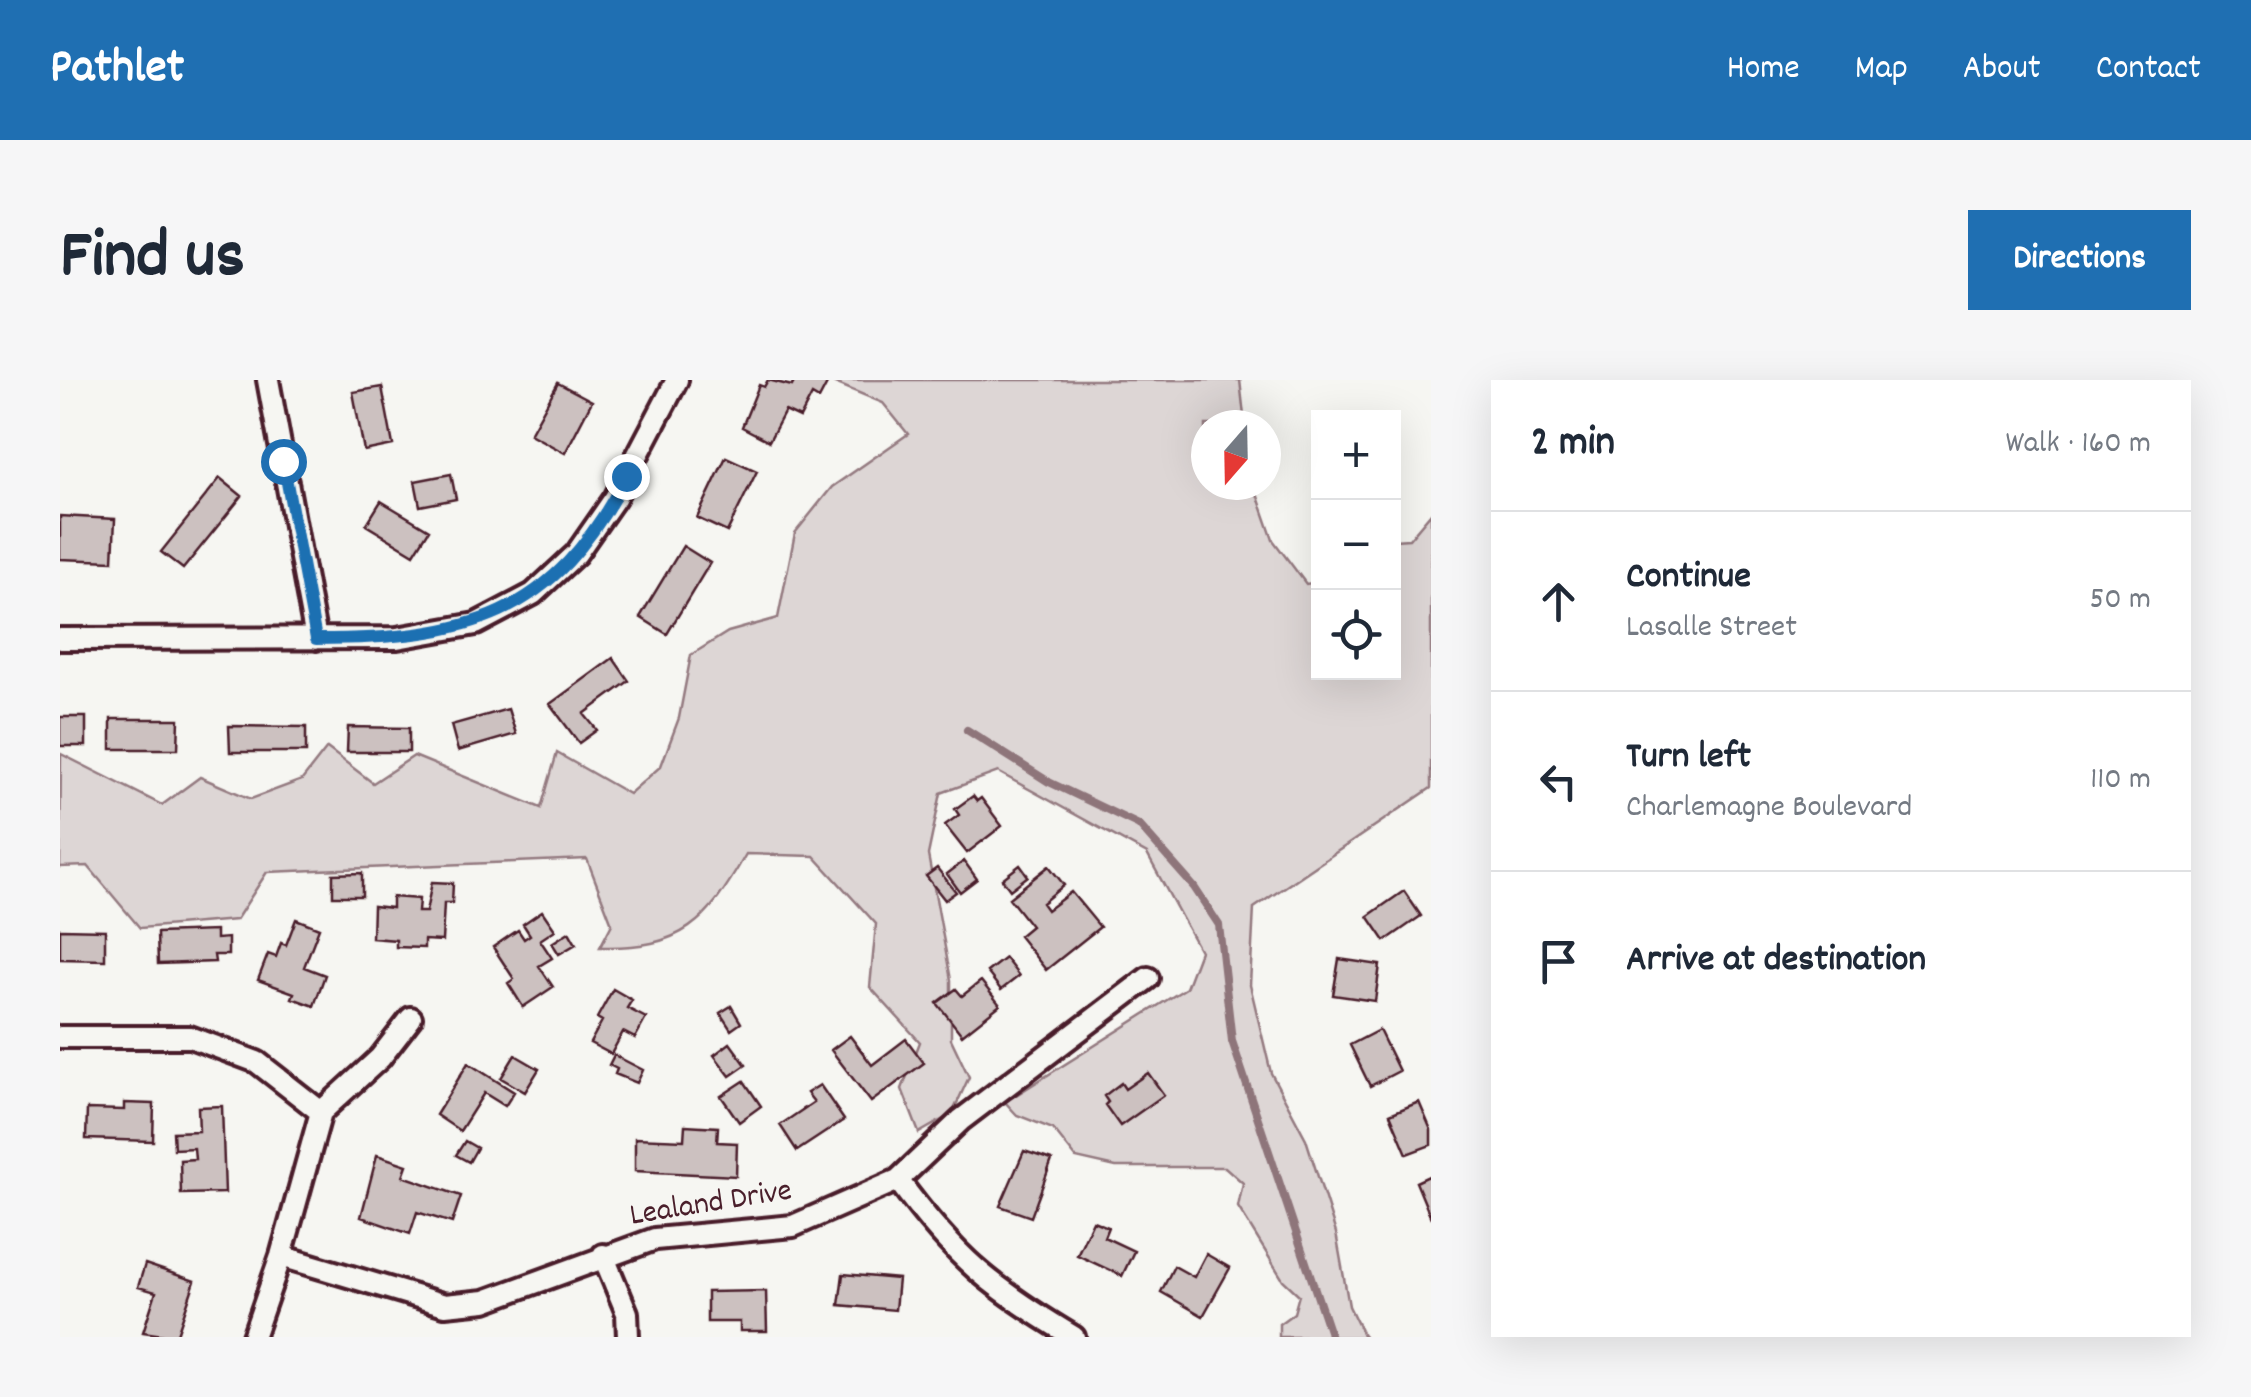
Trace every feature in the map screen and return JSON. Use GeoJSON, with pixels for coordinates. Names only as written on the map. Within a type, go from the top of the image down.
{"type":"FeatureCollection","features":[{"type":"Feature","properties":{"kind":"street"},"geometry":{"type":"LineString","coordinates":[[268,380],[316,639]]}},
{"type":"Feature","properties":{"kind":"street"},"geometry":{"type":"LineString","coordinates":[[60,639],[316,639],[440,632],[476,624],[534,594],[595,530],[677,380]]}},
{"type":"Feature","properties":{"kind":"street","name":"Lealand Drive"},"geometry":{"type":"LineString","coordinates":[[282,1256],[445,1305],[485,1301],[603,1255],[655,1240],[794,1226],[898,1180],[961,1120],[1148,978]]}},
{"type":"Feature","properties":{"kind":"street"},"geometry":{"type":"LineString","coordinates":[[254,1337],[282,1256],[321,1112],[380,1058],[411,1018]]}},
{"type":"Feature","properties":{"kind":"street"},"geometry":{"type":"LineString","coordinates":[[60,1037],[190,1037],[258,1062],[321,1112]]}},
{"type":"Feature","properties":{"kind":"street"},"geometry":{"type":"LineString","coordinates":[[898,1180],[955,1252],[1006,1296],[1074,1337]]}},
{"type":"Feature","properties":{"kind":"street"},"geometry":{"type":"LineString","coordinates":[[603,1255],[626,1312],[628,1337]]}},
{"type":"Feature","properties":{"kind":"shaded area"},"geometry":{"type":"Polygon","coordinates":[[[828,380],[1240,380],[1243,410],[1191,410],[1191,500],[1259,500],[1273,540],[1306,584],[1311,583],[1311,680],[1401,680],[1401,540],[1409,539],[1431,513],[1431,788],[1254,908],[1250,985],[1271,1073],[1306,1139],[1336,1233],[1349,1306],[1364,1337],[1279,1337],[1279,1324],[1294,1313],[1299,1295],[1283,1280],[1238,1207],[1243,1183],[1225,1167],[1116,1167],[1076,1158],[1053,1129],[1017,1115],[1005,1102],[1186,988],[1200,951],[1147,854],[998,772],[941,793],[928,855],[951,980],[951,1039],[969,1077],[952,1114],[919,1133],[902,1089],[920,1042],[870,987],[876,924],[814,856],[746,854],[718,898],[689,927],[652,943],[600,947],[612,924],[587,859],[267,872],[236,920],[140,928],[88,866],[60,867],[61,754],[162,805],[200,777],[251,799],[302,780],[327,748],[373,783],[414,756],[541,808],[557,753],[629,794],[661,766],[679,718],[691,655],[728,632],[778,618],[795,533],[832,487],[908,434],[883,403],[828,380]]]}},
{"type":"Feature","properties":{"kind":"building"},"geometry":{"type":"Polygon","coordinates":[[[768,380],[792,386],[795,380],[829,380],[819,399],[812,395],[800,418],[785,411],[769,441],[742,427],[759,385],[764,387],[768,380]]]}},
{"type":"Feature","properties":{"kind":"building"},"geometry":{"type":"Polygon","coordinates":[[[558,383],[592,401],[565,453],[530,434],[558,383]]]}},
{"type":"Feature","properties":{"kind":"building"},"geometry":{"type":"Polygon","coordinates":[[[382,387],[393,445],[364,451],[353,392],[382,387]]]}},
{"type":"Feature","properties":{"kind":"building"},"geometry":{"type":"Polygon","coordinates":[[[726,457],[757,471],[727,532],[697,518],[726,457]]]}},
{"type":"Feature","properties":{"kind":"building"},"geometry":{"type":"Polygon","coordinates":[[[451,474],[456,499],[420,506],[415,481],[451,474]]]}},
{"type":"Feature","properties":{"kind":"building"},"geometry":{"type":"Polygon","coordinates":[[[220,478],[242,496],[183,569],[161,552],[220,478]]]}},
{"type":"Feature","properties":{"kind":"building"},"geometry":{"type":"Polygon","coordinates":[[[381,501],[429,530],[414,554],[366,525],[381,501]]]}},
{"type":"Feature","properties":{"kind":"building"},"geometry":{"type":"Polygon","coordinates":[[[60,516],[115,519],[113,561],[60,559],[60,516]]]}},
{"type":"Feature","properties":{"kind":"building"},"geometry":{"type":"Polygon","coordinates":[[[683,546],[710,563],[667,634],[640,617],[683,546]]]}},
{"type":"Feature","properties":{"kind":"building"},"geometry":{"type":"Polygon","coordinates":[[[613,658],[629,681],[584,714],[597,730],[579,743],[550,704],[613,658]]]}},
{"type":"Feature","properties":{"kind":"building"},"geometry":{"type":"Polygon","coordinates":[[[508,709],[516,734],[458,751],[451,725],[508,709]]]}},
{"type":"Feature","properties":{"kind":"building"},"geometry":{"type":"Polygon","coordinates":[[[60,717],[86,717],[86,746],[60,746],[60,717]]]}},
{"type":"Feature","properties":{"kind":"building"},"geometry":{"type":"Polygon","coordinates":[[[111,719],[179,719],[178,749],[111,749],[111,719]]]}},
{"type":"Feature","properties":{"kind":"building"},"geometry":{"type":"Polygon","coordinates":[[[229,726],[306,727],[306,752],[230,752],[229,726]]]}},
{"type":"Feature","properties":{"kind":"building"},"geometry":{"type":"Polygon","coordinates":[[[348,727],[409,728],[409,752],[347,752],[348,727]]]}},
{"type":"Feature","properties":{"kind":"building"},"geometry":{"type":"Polygon","coordinates":[[[973,796],[977,801],[981,798],[1002,826],[967,853],[945,825],[959,815],[955,809],[973,796]]]}},
{"type":"Feature","properties":{"kind":"building"},"geometry":{"type":"Polygon","coordinates":[[[964,861],[977,879],[960,892],[947,874],[964,861]]]}},
{"type":"Feature","properties":{"kind":"building"},"geometry":{"type":"Polygon","coordinates":[[[1020,865],[1028,876],[1010,890],[1002,879],[1020,865]]]}},
{"type":"Feature","properties":{"kind":"building"},"geometry":{"type":"Polygon","coordinates":[[[1049,866],[1064,885],[1042,903],[1047,910],[1071,892],[1100,927],[1046,970],[1019,936],[1031,926],[1009,898],[1049,866]]]}},
{"type":"Feature","properties":{"kind":"building"},"geometry":{"type":"Polygon","coordinates":[[[937,868],[956,892],[945,900],[926,876],[937,868]]]}},
{"type":"Feature","properties":{"kind":"building"},"geometry":{"type":"Polygon","coordinates":[[[362,873],[362,896],[333,896],[333,874],[362,873]]]}},
{"type":"Feature","properties":{"kind":"building"},"geometry":{"type":"Polygon","coordinates":[[[432,882],[453,883],[452,903],[444,903],[442,941],[424,940],[424,948],[396,947],[396,940],[372,938],[373,906],[392,908],[392,897],[419,899],[418,912],[426,912],[432,882]]]}},
{"type":"Feature","properties":{"kind":"building"},"geometry":{"type":"Polygon","coordinates":[[[1404,891],[1421,916],[1385,941],[1368,916],[1404,891]]]}},
{"type":"Feature","properties":{"kind":"building"},"geometry":{"type":"Polygon","coordinates":[[[542,911],[555,930],[540,940],[552,958],[539,966],[553,987],[523,1007],[508,983],[514,979],[493,947],[518,930],[524,939],[530,935],[523,924],[542,911]]]}},
{"type":"Feature","properties":{"kind":"building"},"geometry":{"type":"Polygon","coordinates":[[[296,919],[319,928],[304,967],[325,975],[314,1006],[292,998],[294,993],[258,980],[268,954],[276,957],[281,943],[286,945],[296,919]]]}},
{"type":"Feature","properties":{"kind":"building"},"geometry":{"type":"Polygon","coordinates":[[[60,929],[105,930],[105,960],[60,959],[60,929]]]}},
{"type":"Feature","properties":{"kind":"building"},"geometry":{"type":"Polygon","coordinates":[[[216,931],[216,939],[228,938],[228,955],[214,955],[215,962],[158,964],[157,933],[216,931]]]}},
{"type":"Feature","properties":{"kind":"building"},"geometry":{"type":"Polygon","coordinates":[[[569,932],[576,944],[559,954],[552,943],[569,932]]]}},
{"type":"Feature","properties":{"kind":"building"},"geometry":{"type":"Polygon","coordinates":[[[1005,958],[1019,976],[1001,990],[987,972],[1005,958]]]}},
{"type":"Feature","properties":{"kind":"building"},"geometry":{"type":"Polygon","coordinates":[[[1339,959],[1380,965],[1375,1001],[1333,995],[1339,959]]]}},
{"type":"Feature","properties":{"kind":"building"},"geometry":{"type":"Polygon","coordinates":[[[981,981],[1000,1005],[962,1035],[937,1003],[956,989],[962,996],[981,981]]]}},
{"type":"Feature","properties":{"kind":"building"},"geometry":{"type":"Polygon","coordinates":[[[613,989],[632,1000],[627,1008],[646,1018],[635,1038],[623,1032],[611,1054],[590,1043],[602,1021],[597,1018],[613,989]]]}},
{"type":"Feature","properties":{"kind":"building"},"geometry":{"type":"Polygon","coordinates":[[[731,1006],[741,1023],[731,1030],[720,1013],[731,1006]]]}},
{"type":"Feature","properties":{"kind":"building"},"geometry":{"type":"Polygon","coordinates":[[[1379,1030],[1399,1071],[1370,1086],[1350,1045],[1379,1030]]]}},
{"type":"Feature","properties":{"kind":"building"},"geometry":{"type":"Polygon","coordinates":[[[850,1036],[872,1065],[906,1039],[924,1063],[871,1102],[831,1050],[850,1036]]]}},
{"type":"Feature","properties":{"kind":"building"},"geometry":{"type":"Polygon","coordinates":[[[730,1043],[746,1065],[730,1076],[714,1055],[730,1043]]]}},
{"type":"Feature","properties":{"kind":"building"},"geometry":{"type":"Polygon","coordinates":[[[515,1055],[539,1069],[525,1092],[501,1078],[515,1055]]]}},
{"type":"Feature","properties":{"kind":"building"},"geometry":{"type":"Polygon","coordinates":[[[614,1055],[643,1070],[637,1083],[615,1074],[617,1069],[609,1065],[614,1055]]]}},
{"type":"Feature","properties":{"kind":"building"},"geometry":{"type":"Polygon","coordinates":[[[468,1063],[514,1092],[505,1106],[484,1093],[460,1131],[436,1115],[468,1063]]]}},
{"type":"Feature","properties":{"kind":"building"},"geometry":{"type":"Polygon","coordinates":[[[1148,1073],[1164,1095],[1120,1126],[1105,1105],[1108,1102],[1104,1096],[1121,1083],[1125,1089],[1148,1073]]]}},
{"type":"Feature","properties":{"kind":"building"},"geometry":{"type":"Polygon","coordinates":[[[744,1081],[761,1106],[739,1122],[721,1096],[744,1081]]]}},
{"type":"Feature","properties":{"kind":"building"},"geometry":{"type":"Polygon","coordinates":[[[820,1085],[844,1120],[797,1151],[780,1125],[814,1102],[807,1093],[820,1085]]]}},
{"type":"Feature","properties":{"kind":"building"},"geometry":{"type":"Polygon","coordinates":[[[1419,1102],[1431,1130],[1431,1145],[1407,1154],[1390,1114],[1419,1102]]]}},
{"type":"Feature","properties":{"kind":"building"},"geometry":{"type":"Polygon","coordinates":[[[124,1103],[154,1104],[153,1141],[86,1139],[87,1109],[124,1110],[124,1103]]]}},
{"type":"Feature","properties":{"kind":"building"},"geometry":{"type":"Polygon","coordinates":[[[222,1106],[225,1193],[181,1194],[180,1160],[195,1159],[194,1148],[174,1149],[173,1132],[199,1131],[198,1107],[222,1106]]]}},
{"type":"Feature","properties":{"kind":"building"},"geometry":{"type":"Polygon","coordinates":[[[685,1125],[718,1127],[717,1142],[737,1143],[736,1176],[635,1171],[635,1138],[684,1140],[685,1125]]]}},
{"type":"Feature","properties":{"kind":"building"},"geometry":{"type":"Polygon","coordinates":[[[465,1141],[477,1148],[469,1162],[456,1155],[465,1141]]]}},
{"type":"Feature","properties":{"kind":"building"},"geometry":{"type":"Polygon","coordinates":[[[1024,1151],[1052,1160],[1031,1217],[1000,1206],[1024,1151]]]}},
{"type":"Feature","properties":{"kind":"building"},"geometry":{"type":"Polygon","coordinates":[[[377,1155],[407,1165],[403,1176],[461,1196],[452,1223],[417,1212],[410,1234],[361,1217],[377,1155]]]}},
{"type":"Feature","properties":{"kind":"building"},"geometry":{"type":"Polygon","coordinates":[[[1431,1175],[1431,1218],[1416,1182],[1431,1175]]]}},
{"type":"Feature","properties":{"kind":"building"},"geometry":{"type":"Polygon","coordinates":[[[1093,1221],[1108,1227],[1104,1237],[1134,1251],[1122,1276],[1077,1255],[1093,1221]]]}},
{"type":"Feature","properties":{"kind":"building"},"geometry":{"type":"Polygon","coordinates":[[[1206,1254],[1230,1268],[1203,1316],[1161,1292],[1174,1266],[1194,1277],[1206,1254]]]}},
{"type":"Feature","properties":{"kind":"building"},"geometry":{"type":"Polygon","coordinates":[[[145,1264],[195,1281],[176,1337],[143,1332],[156,1292],[138,1287],[145,1264]]]}},
{"type":"Feature","properties":{"kind":"building"},"geometry":{"type":"Polygon","coordinates":[[[843,1274],[898,1279],[895,1310],[839,1305],[843,1274]]]}},
{"type":"Feature","properties":{"kind":"building"},"geometry":{"type":"Polygon","coordinates":[[[766,1291],[767,1331],[740,1331],[740,1322],[707,1322],[707,1292],[766,1291]]]}},
{"type":"Feature","properties":{"kind":"waterway"},"geometry":{"type":"LineString","coordinates":[[967,730],[1049,782],[1139,825],[1194,887],[1219,925],[1232,1041],[1331,1337]]}},
{"type":"Feature","properties":{"kind":"route"},"geometry":{"type":"LineString","coordinates":[[283,461],[316,639],[433,634],[476,624],[506,611],[534,594],[576,554],[595,530],[626,476]]}}]}
